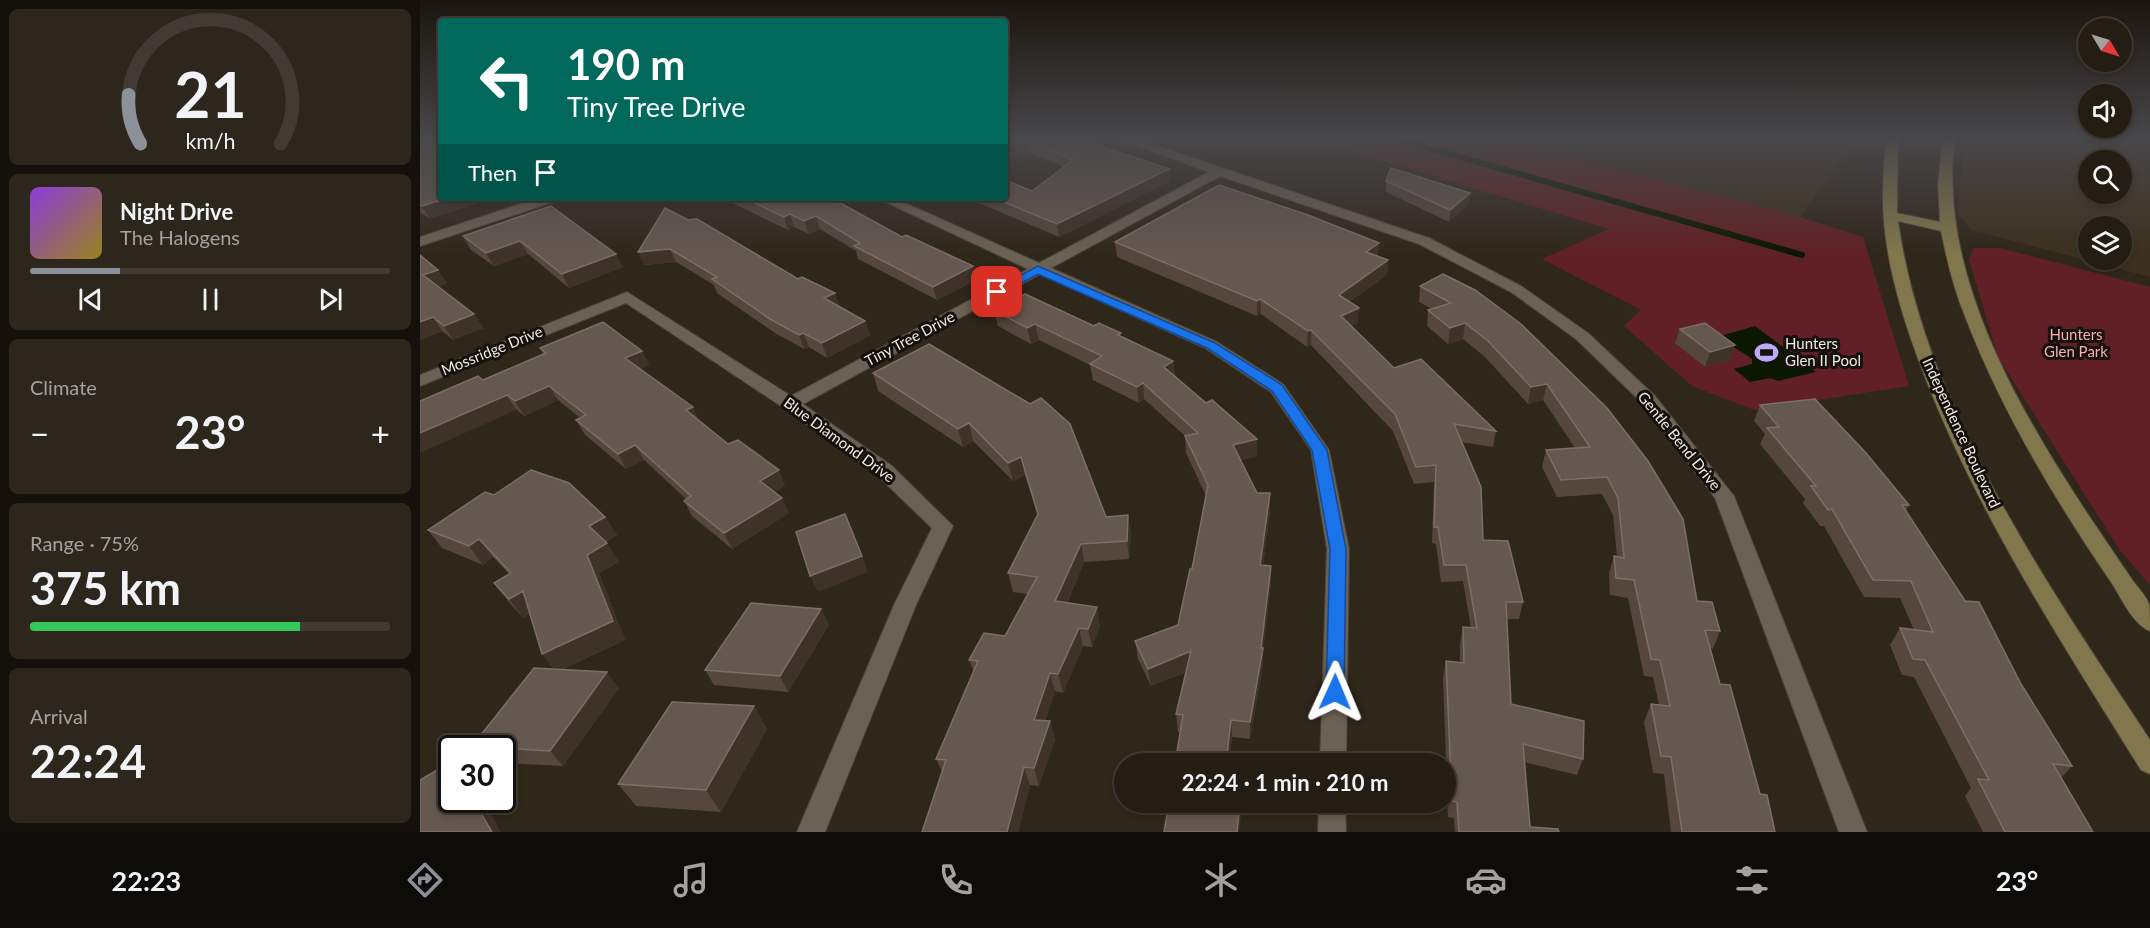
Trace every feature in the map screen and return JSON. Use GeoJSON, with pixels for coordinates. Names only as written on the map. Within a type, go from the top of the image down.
{"type":"FeatureCollection","features":[{"type":"Feature","properties":{"kind":"main road","name":"Independence Boulevard"},"geometry":{"type":"LineString","coordinates":[[1891,177],[1890,215],[1900,276],[1918,340],[1981,483],[2033,577],[2150,762]]}},
{"type":"Feature","properties":{"kind":"main road"},"geometry":{"type":"LineString","coordinates":[[1946,177],[1948,228],[1959,275],[1985,348],[2029,433],[2100,551],[2150,622]]}},
{"type":"Feature","properties":{"kind":"main road"},"geometry":{"type":"LineString","coordinates":[[1890,215],[1948,228]]}},
{"type":"Feature","properties":{"kind":"street","name":"Tiny Tree Drive"},"geometry":{"type":"LineString","coordinates":[[790,404],[1208,177]]}},
{"type":"Feature","properties":{"kind":"street","name":"Gentle Bend Drive"},"geometry":{"type":"LineString","coordinates":[[1236,177],[1424,241],[1516,289],[1582,336],[1649,400],[1725,496],[1853,832]]}},
{"type":"Feature","properties":{"kind":"street"},"geometry":{"type":"LineString","coordinates":[[420,242],[541,201]]}},
{"type":"Feature","properties":{"kind":"street"},"geometry":{"type":"LineString","coordinates":[[890,201],[1211,345],[1277,388],[1320,450],[1338,549],[1333,753]]}},
{"type":"Feature","properties":{"kind":"street","name":"Blue Diamond Drive"},"geometry":{"type":"LineString","coordinates":[[564,322],[627,297],[790,404],[885,471],[943,526],[905,605],[811,832]]}},
{"type":"Feature","properties":{"kind":"street","name":"Mossridge Drive"},"geometry":{"type":"LineString","coordinates":[[420,381],[564,322]]}},
{"type":"Feature","properties":{"kind":"street"},"geometry":{"type":"LineString","coordinates":[[1332,813],[1332,832]]}},
{"type":"Feature","properties":{"kind":"shaded area"},"geometry":{"type":"Polygon","coordinates":[[[1648,177],[1829,177],[1800,217],[1648,177]]]}},
{"type":"Feature","properties":{"kind":"shaded area"},"geometry":{"type":"Polygon","coordinates":[[[1961,177],[2078,177],[2078,204],[2132,204],[2132,177],[2150,177],[2150,277],[2123,270],[2132,270],[2132,216],[2078,216],[2078,258],[1971,230],[1958,214],[1961,177]]]}},
{"type":"Feature","properties":{"kind":"shaded area","name":"Hunters Glen II Pool"},"geometry":{"type":"Polygon","coordinates":[[[1755,326],[1816,372],[1778,381],[1770,378],[1750,382],[1734,369],[1752,364],[1752,359],[1717,337],[1755,326]]]}},
{"type":"Feature","properties":{"kind":"green space"},"geometry":{"type":"Polygon","coordinates":[[[1435,177],[1648,177],[1800,217],[1863,237],[1909,386],[1754,410],[1692,386],[1624,326],[1641,310],[1542,259],[1609,229],[1435,177]]]}},
{"type":"Feature","properties":{"kind":"green space","name":"Hunters Glen Park"},"geometry":{"type":"Polygon","coordinates":[[[1974,248],[2000,248],[2150,287],[2150,585],[2119,549],[1998,357],[1969,259],[1974,248]]]}},
{"type":"Feature","properties":{"kind":"building"},"geometry":{"type":"Polygon","coordinates":[[[420,177],[438,177],[438,201],[420,205],[420,177]]]}},
{"type":"Feature","properties":{"kind":"building"},"geometry":{"type":"Polygon","coordinates":[[[1051,177],[1153,177],[1057,224],[1001,201],[1008,201],[1008,181],[1032,191],[1051,177]]]}},
{"type":"Feature","properties":{"kind":"building"},"geometry":{"type":"Polygon","coordinates":[[[1388,177],[1419,177],[1470,193],[1450,210],[1386,181],[1388,177]]]}},
{"type":"Feature","properties":{"kind":"building"},"geometry":{"type":"Polygon","coordinates":[[[1219,185],[1308,215],[1379,243],[1366,252],[1388,260],[1339,295],[1359,308],[1341,316],[1394,368],[1421,359],[1496,431],[1454,424],[1481,487],[1483,540],[1508,541],[1523,602],[1506,602],[1511,704],[1584,721],[1583,759],[1523,744],[1530,827],[1558,829],[1559,832],[1459,832],[1456,802],[1456,753],[1450,753],[1446,661],[1464,663],[1463,627],[1477,628],[1466,565],[1444,565],[1438,527],[1434,527],[1436,465],[1416,467],[1395,414],[1311,330],[1308,331],[1260,299],[1257,301],[1115,242],[1219,185]]]}},
{"type":"Feature","properties":{"kind":"building"},"geometry":{"type":"Polygon","coordinates":[[[750,201],[836,201],[902,237],[906,235],[973,266],[933,287],[854,246],[860,243],[816,216],[804,221],[790,214],[784,217],[750,201]]]}},
{"type":"Feature","properties":{"kind":"building"},"geometry":{"type":"Polygon","coordinates":[[[551,206],[616,254],[562,274],[520,241],[486,253],[463,236],[551,206]]]}},
{"type":"Feature","properties":{"kind":"building"},"geometry":{"type":"Polygon","coordinates":[[[665,208],[688,220],[697,219],[798,279],[802,277],[835,293],[824,298],[865,321],[822,343],[803,333],[799,335],[770,319],[712,279],[717,277],[670,249],[638,252],[665,208]]]}},
{"type":"Feature","properties":{"kind":"building"},"geometry":{"type":"Polygon","coordinates":[[[420,255],[438,270],[423,275],[474,314],[444,326],[433,317],[420,322],[420,255]]]}},
{"type":"Feature","properties":{"kind":"building"},"geometry":{"type":"Polygon","coordinates":[[[1443,274],[1475,290],[1521,324],[1607,408],[1648,461],[1683,519],[1697,601],[1712,602],[1720,631],[1705,630],[1720,684],[1730,685],[1760,794],[1767,795],[1775,832],[1682,832],[1671,757],[1661,756],[1651,704],[1670,706],[1660,660],[1651,659],[1634,580],[1616,578],[1614,556],[1624,558],[1618,498],[1607,477],[1561,480],[1546,450],[1590,447],[1547,384],[1531,387],[1488,341],[1465,323],[1450,328],[1428,310],[1451,303],[1420,286],[1443,274]]]}},
{"type":"Feature","properties":{"kind":"building"},"geometry":{"type":"Polygon","coordinates":[[[1025,294],[1094,326],[1099,323],[1121,333],[1118,335],[1173,361],[1164,367],[1206,403],[1212,400],[1257,439],[1233,445],[1257,493],[1270,493],[1260,565],[1271,566],[1261,648],[1263,648],[1250,722],[1231,720],[1227,753],[1177,753],[1183,715],[1176,714],[1191,651],[1148,669],[1135,641],[1178,625],[1190,569],[1192,569],[1208,485],[1185,436],[1198,433],[1143,383],[1137,387],[1090,364],[1102,356],[1035,324],[1027,328],[994,310],[1025,294]]]}},
{"type":"Feature","properties":{"kind":"building"},"geometry":{"type":"Polygon","coordinates":[[[603,322],[642,351],[625,358],[693,407],[686,410],[728,444],[738,440],[779,470],[760,481],[782,498],[724,533],[684,501],[691,496],[635,445],[618,454],[576,420],[586,415],[549,386],[515,401],[507,395],[420,433],[420,401],[478,376],[483,380],[546,353],[540,348],[603,322]]]}},
{"type":"Feature","properties":{"kind":"building"},"geometry":{"type":"Polygon","coordinates":[[[1705,323],[1735,345],[1710,352],[1680,329],[1705,323]]]}},
{"type":"Feature","properties":{"kind":"building"},"geometry":{"type":"Polygon","coordinates":[[[929,344],[1030,404],[1041,398],[1070,424],[1106,517],[1128,515],[1127,541],[1081,544],[1055,601],[1097,607],[1088,629],[1079,628],[1058,674],[1050,673],[1034,720],[1050,721],[1034,768],[1024,767],[1007,832],[922,832],[946,760],[936,759],[978,661],[969,660],[984,633],[1005,636],[1037,577],[1008,573],[1038,514],[1021,457],[1008,463],[969,423],[958,429],[873,373],[929,344]]]}},
{"type":"Feature","properties":{"kind":"building"},"geometry":{"type":"Polygon","coordinates":[[[1815,399],[1866,453],[1909,505],[1902,505],[1965,601],[1979,602],[2021,684],[2072,766],[2053,764],[2093,832],[2005,832],[1978,779],[1989,780],[1925,660],[1913,659],[1900,628],[1933,632],[1911,581],[1873,580],[1832,509],[1828,510],[1811,486],[1816,486],[1767,428],[1779,427],[1760,405],[1815,399]]]}},
{"type":"Feature","properties":{"kind":"building"},"geometry":{"type":"Polygon","coordinates":[[[531,470],[569,483],[605,517],[589,526],[607,543],[587,555],[613,621],[542,654],[523,591],[509,599],[494,583],[511,573],[479,539],[469,546],[428,530],[485,492],[494,495],[531,470]]]}},
{"type":"Feature","properties":{"kind":"building"},"geometry":{"type":"Polygon","coordinates":[[[845,514],[862,556],[810,576],[796,532],[845,514]]]}},
{"type":"Feature","properties":{"kind":"building"},"geometry":{"type":"Polygon","coordinates":[[[751,603],[821,609],[780,676],[705,670],[751,603]]]}},
{"type":"Feature","properties":{"kind":"building"},"geometry":{"type":"Polygon","coordinates":[[[534,668],[607,672],[550,751],[516,749],[516,735],[481,735],[534,668]]]}},
{"type":"Feature","properties":{"kind":"building"},"geometry":{"type":"Polygon","coordinates":[[[672,702],[754,706],[706,790],[618,784],[672,702]]]}},
{"type":"Feature","properties":{"kind":"building"},"geometry":{"type":"Polygon","coordinates":[[[438,769],[438,813],[481,813],[492,832],[420,832],[420,780],[438,769]]]}},
{"type":"Feature","properties":{"kind":"building"},"geometry":{"type":"Polygon","coordinates":[[[1167,813],[1239,813],[1237,832],[1164,832],[1167,813]]]}},
{"type":"Feature","properties":{"kind":"waterway"},"geometry":{"type":"LineString","coordinates":[[1529,177],[1802,255]]}},
{"type":"Feature","properties":{"kind":"place","name":"Hunters Glen II Pool"},"geometry":{"type":"Point","coordinates":[1767,353]}},
{"type":"Feature","properties":{"kind":"route"},"geometry":{"type":"LineString","coordinates":[[997,292],[1038,269],[1211,345],[1277,388],[1320,450],[1338,549],[1335,692]]}}]}
